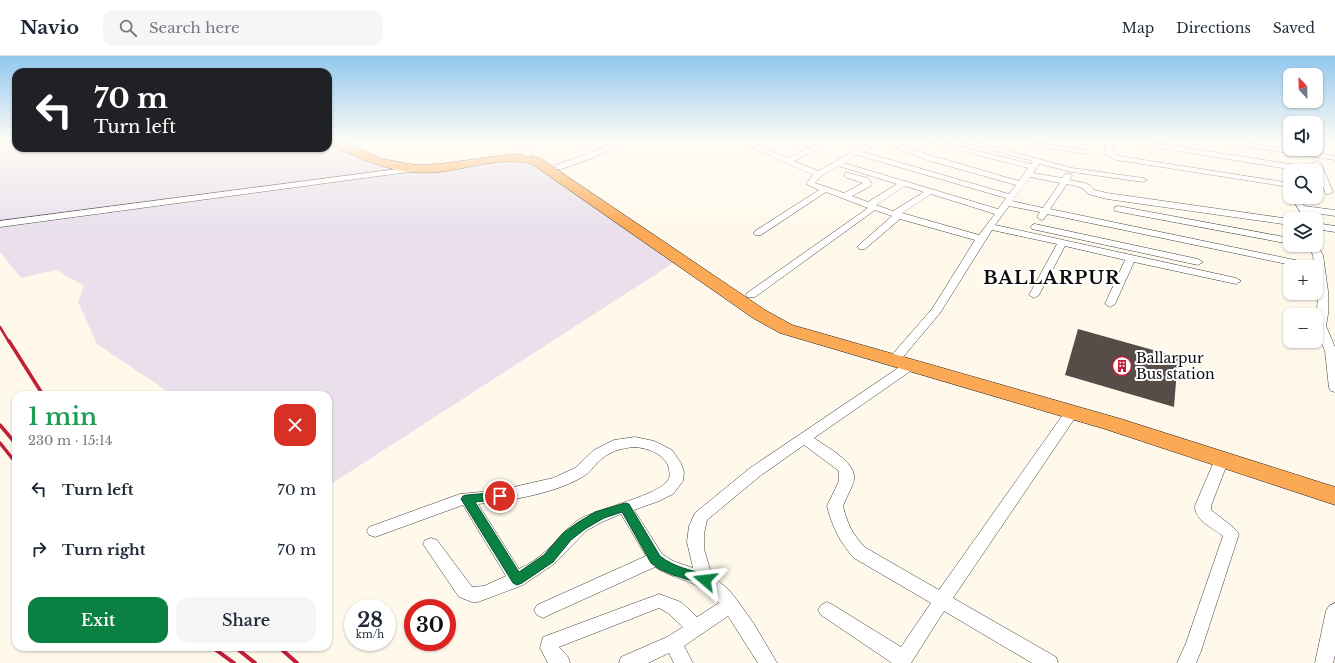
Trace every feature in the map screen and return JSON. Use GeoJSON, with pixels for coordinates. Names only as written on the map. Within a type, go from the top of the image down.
{"type":"FeatureCollection","features":[{"type":"Feature","properties":{"kind":"highway"},"geometry":{"type":"LineString","coordinates":[[551,170],[758,314],[786,329],[902,359],[1335,483]]}},
{"type":"Feature","properties":{"kind":"highway"},"geometry":{"type":"LineString","coordinates":[[563,170],[775,311],[811,326],[902,359],[1072,412],[1114,420],[1222,459],[1335,496]]}},
{"type":"Feature","properties":{"kind":"street"},"geometry":{"type":"LineString","coordinates":[[0,224],[203,198],[397,170]]}},
{"type":"Feature","properties":{"kind":"street"},"geometry":{"type":"LineString","coordinates":[[810,170],[818,174]]}},
{"type":"Feature","properties":{"kind":"street"},"geometry":{"type":"LineString","coordinates":[[825,170],[818,174],[810,184],[871,206],[981,239]]}},
{"type":"Feature","properties":{"kind":"street"},"geometry":{"type":"LineString","coordinates":[[832,170],[868,182],[868,184],[844,197]]}},
{"type":"Feature","properties":{"kind":"street"},"geometry":{"type":"LineString","coordinates":[[862,170],[1001,213]]}},
{"type":"Feature","properties":{"kind":"street"},"geometry":{"type":"LineString","coordinates":[[913,170],[1044,211],[1283,260]]}},
{"type":"Feature","properties":{"kind":"street"},"geometry":{"type":"LineString","coordinates":[[973,170],[1021,184]]}},
{"type":"Feature","properties":{"kind":"street"},"geometry":{"type":"LineString","coordinates":[[705,580],[696,552],[694,538],[700,518],[755,472],[804,438],[902,359],[936,311],[981,239],[1031,170]]}},
{"type":"Feature","properties":{"kind":"street"},"geometry":{"type":"LineString","coordinates":[[1039,170],[1065,181],[1086,186],[1091,192],[1107,196],[1283,221]]}},
{"type":"Feature","properties":{"kind":"street"},"geometry":{"type":"LineString","coordinates":[[1033,231],[1044,211],[1072,170]]}},
{"type":"Feature","properties":{"kind":"street"},"geometry":{"type":"LineString","coordinates":[[1074,170],[1143,180]]}},
{"type":"Feature","properties":{"kind":"street"},"geometry":{"type":"LineString","coordinates":[[1209,170],[1218,174],[1283,185]]}},
{"type":"Feature","properties":{"kind":"street"},"geometry":{"type":"LineString","coordinates":[[1323,179],[1332,192]]}},
{"type":"Feature","properties":{"kind":"street"},"geometry":{"type":"LineString","coordinates":[[752,295],[904,183]]}},
{"type":"Feature","properties":{"kind":"street"},"geometry":{"type":"LineString","coordinates":[[758,233],[824,190]]}},
{"type":"Feature","properties":{"kind":"street"},"geometry":{"type":"LineString","coordinates":[[862,247],[896,214],[931,192]]}},
{"type":"Feature","properties":{"kind":"street"},"geometry":{"type":"LineString","coordinates":[[1299,204],[1304,212]]}},
{"type":"Feature","properties":{"kind":"street"},"geometry":{"type":"LineString","coordinates":[[1301,208],[1335,213]]}},
{"type":"Feature","properties":{"kind":"street"},"geometry":{"type":"LineString","coordinates":[[1118,209],[1283,240]]}},
{"type":"Feature","properties":{"kind":"street"},"geometry":{"type":"LineString","coordinates":[[990,227],[1033,231],[1198,262]]}},
{"type":"Feature","properties":{"kind":"street"},"geometry":{"type":"LineString","coordinates":[[1323,227],[1335,229]]}},
{"type":"Feature","properties":{"kind":"street"},"geometry":{"type":"LineString","coordinates":[[1033,231],[1062,242],[1236,281]]}},
{"type":"Feature","properties":{"kind":"street"},"geometry":{"type":"LineString","coordinates":[[1034,295],[1062,242]]}},
{"type":"Feature","properties":{"kind":"street"},"geometry":{"type":"LineString","coordinates":[[1110,304],[1132,258]]}},
{"type":"Feature","properties":{"kind":"street"},"geometry":{"type":"LineString","coordinates":[[1323,300],[1323,314],[1320,326],[1331,350],[1335,388]]}},
{"type":"Feature","properties":{"kind":"street"},"geometry":{"type":"LineString","coordinates":[[827,610],[902,661],[942,600],[1072,412]]}},
{"type":"Feature","properties":{"kind":"street"},"geometry":{"type":"LineString","coordinates":[[804,438],[843,466],[846,470],[848,478],[836,506],[844,534],[860,553],[1049,663]]}},
{"type":"Feature","properties":{"kind":"street"},"geometry":{"type":"LineString","coordinates":[[375,531],[442,506],[467,499],[500,496],[557,483],[580,472],[599,453],[619,443],[635,442],[649,444],[660,448],[667,453],[674,462],[677,472],[676,481],[668,490],[654,497],[600,515],[581,526],[567,537],[548,558],[517,580],[480,594],[469,594],[466,592],[431,544]]}},
{"type":"Feature","properties":{"kind":"street"},"geometry":{"type":"LineString","coordinates":[[1186,663],[1195,646],[1232,534],[1206,516],[1203,512],[1203,506],[1222,459]]}},
{"type":"Feature","properties":{"kind":"street"},"geometry":{"type":"LineString","coordinates":[[467,499],[517,580]]}},
{"type":"Feature","properties":{"kind":"street"},"geometry":{"type":"LineString","coordinates":[[625,507],[656,559],[664,566],[705,580],[715,588],[749,629],[768,663]]}},
{"type":"Feature","properties":{"kind":"street"},"geometry":{"type":"LineString","coordinates":[[544,610],[656,559]]}},
{"type":"Feature","properties":{"kind":"street"},"geometry":{"type":"LineString","coordinates":[[561,663],[556,659],[549,648],[549,644],[557,639],[659,601],[664,602],[676,609],[695,628]]}},
{"type":"Feature","properties":{"kind":"street"},"geometry":{"type":"LineString","coordinates":[[628,663],[673,643],[730,605]]}},
{"type":"Feature","properties":{"kind":"street"},"geometry":{"type":"LineString","coordinates":[[1324,663],[1335,611]]}},
{"type":"Feature","properties":{"kind":"street"},"geometry":{"type":"LineString","coordinates":[[673,643],[684,663]]}},
{"type":"Feature","properties":{"kind":"shaded area"},"geometry":{"type":"Polygon","coordinates":[[[0,170],[544,170],[678,260],[332,483],[332,391],[167,391],[97,344],[78,302],[84,286],[56,270],[21,278],[0,252],[0,170]]]}},
{"type":"Feature","properties":{"kind":"building","name":"Ballarpur Bus station"},"geometry":{"type":"Polygon","coordinates":[[[1078,329],[1178,357],[1174,407],[1065,375],[1078,329]]]}},
{"type":"Feature","properties":{"kind":"railway"},"geometry":{"type":"LineString","coordinates":[[0,327],[9,342]]}},
{"type":"Feature","properties":{"kind":"railway"},"geometry":{"type":"LineString","coordinates":[[9,341],[40,391]]}},
{"type":"Feature","properties":{"kind":"railway"},"geometry":{"type":"LineString","coordinates":[[0,425],[12,439]]}},
{"type":"Feature","properties":{"kind":"railway"},"geometry":{"type":"LineString","coordinates":[[0,443],[12,458]]}},
{"type":"Feature","properties":{"kind":"railway"},"geometry":{"type":"LineString","coordinates":[[218,651],[234,663]]}},
{"type":"Feature","properties":{"kind":"railway"},"geometry":{"type":"LineString","coordinates":[[240,651],[255,663]]}},
{"type":"Feature","properties":{"kind":"railway"},"geometry":{"type":"LineString","coordinates":[[284,651],[297,663]]}},
{"type":"Feature","properties":{"kind":"place","name":"Ballarpur Bus station"},"geometry":{"type":"Point","coordinates":[1122,366]}},
{"type":"Feature","properties":{"kind":"district","name":"BALLARPUR"},"geometry":{"type":"Point","coordinates":[1052,278]}},
{"type":"Feature","properties":{"kind":"route"},"geometry":{"type":"LineString","coordinates":[[500,496],[486,496],[467,499],[517,580],[548,558],[559,548],[567,537],[581,526],[600,515],[625,507],[656,559],[664,566],[678,572],[705,580]]}}]}
